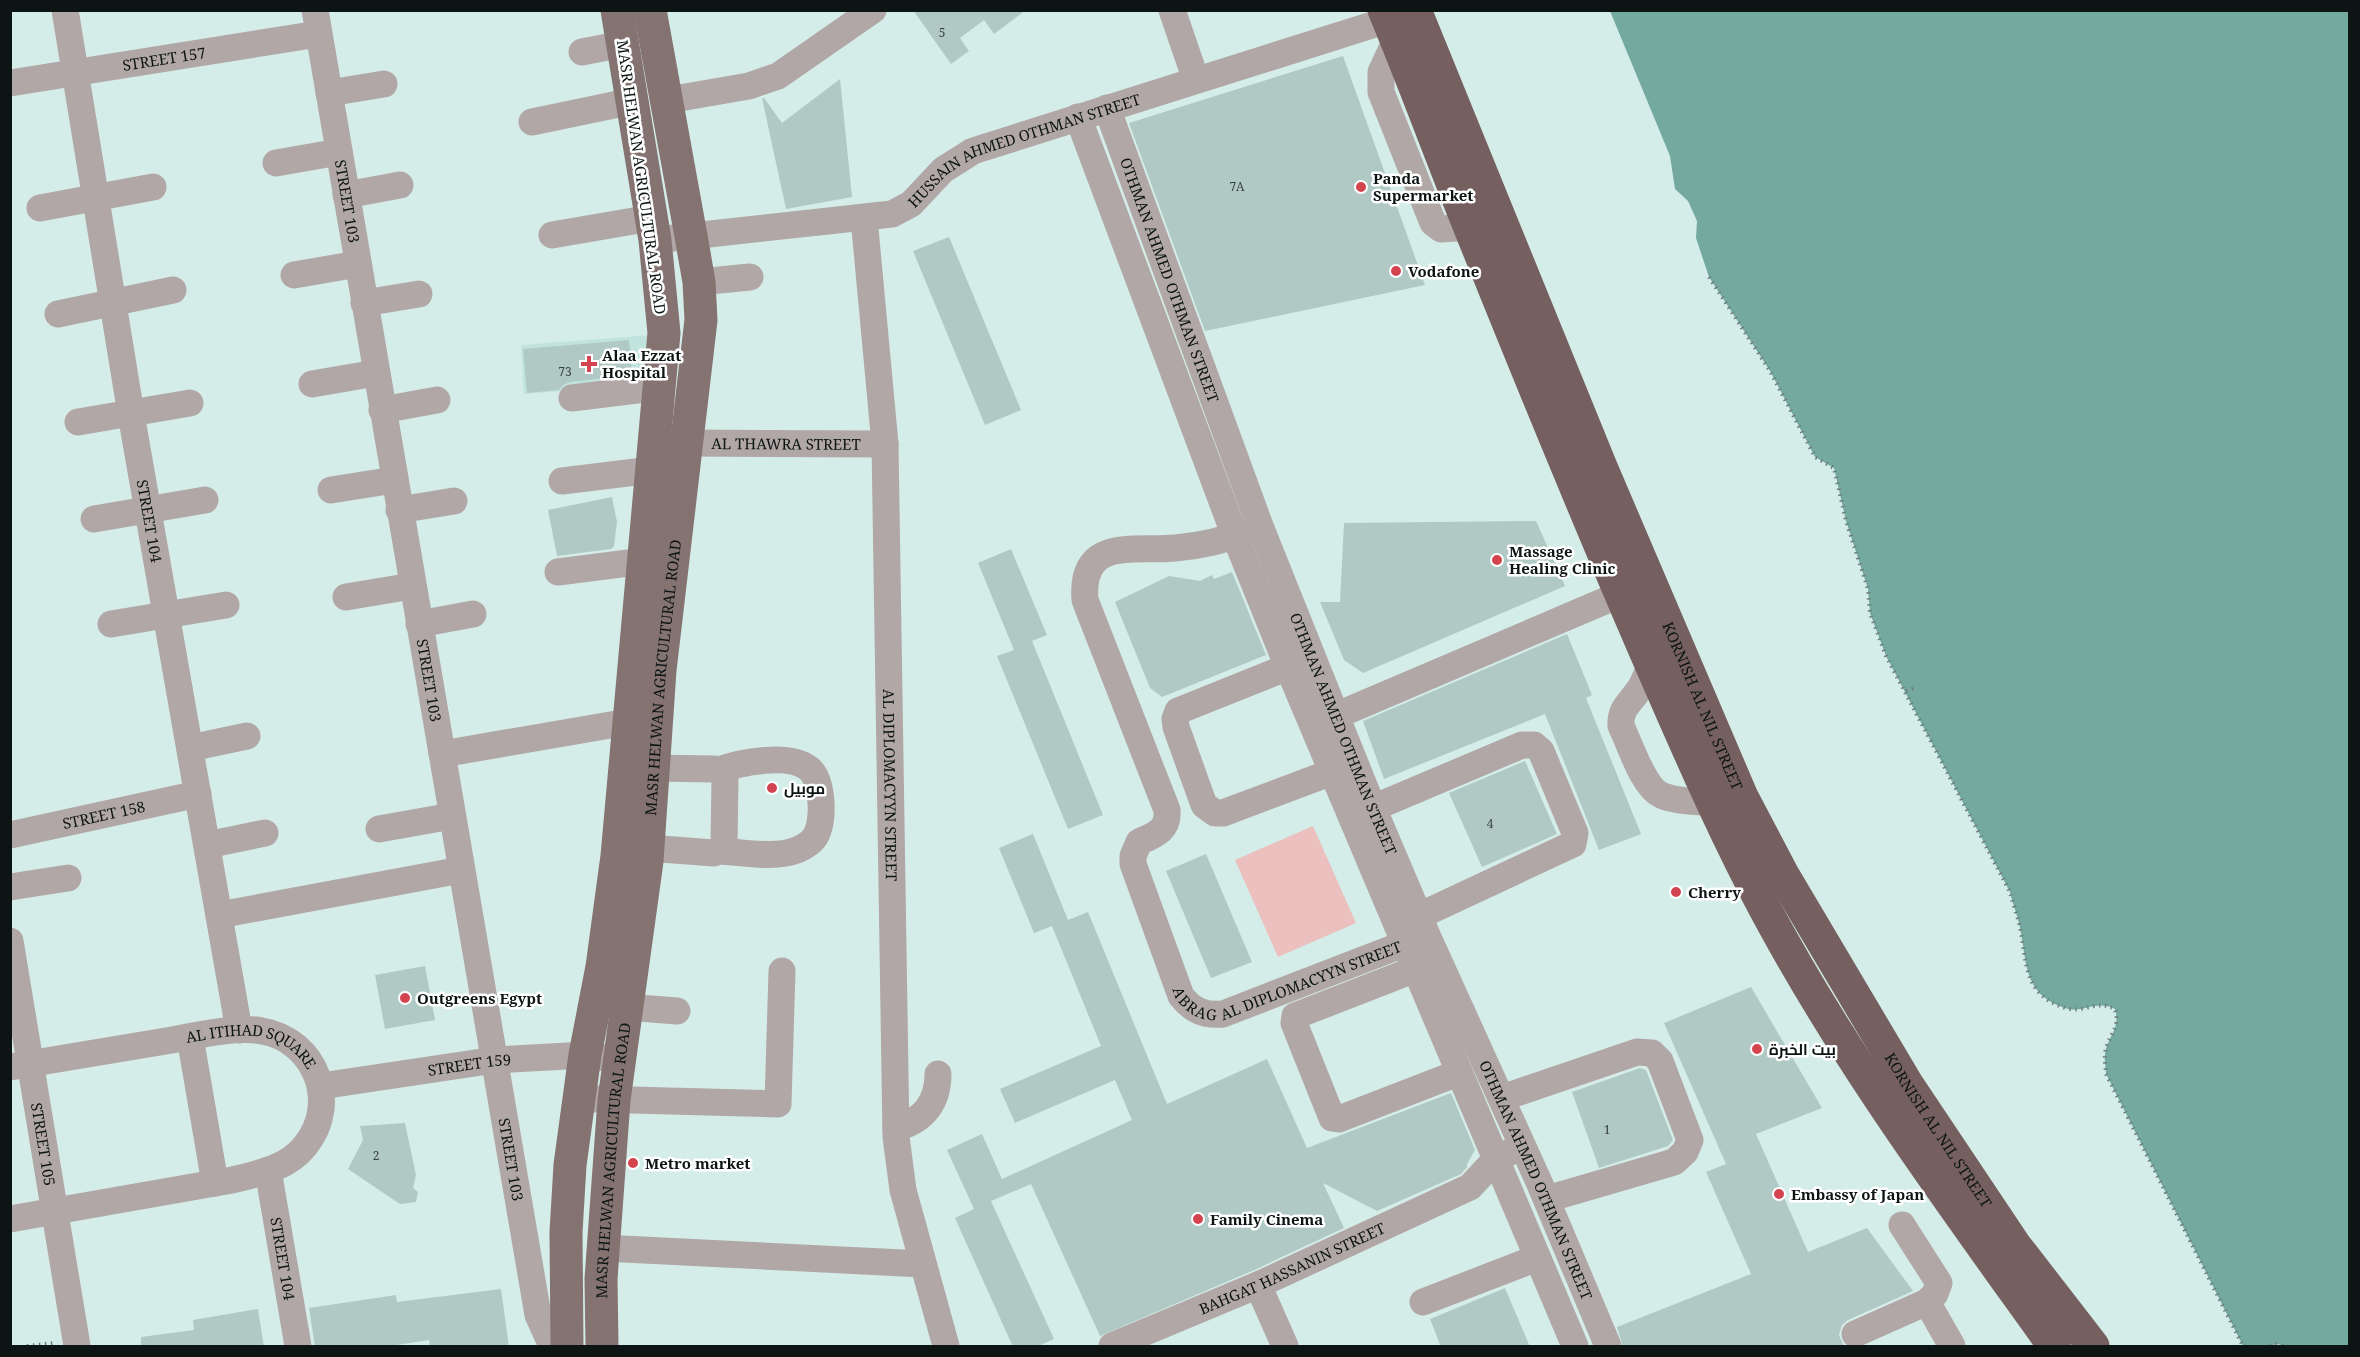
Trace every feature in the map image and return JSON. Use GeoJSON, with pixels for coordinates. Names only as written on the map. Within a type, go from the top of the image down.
{"type":"FeatureCollection","features":[{"type":"Feature","properties":{"kind":"highway","name":"KORNISH AL NIL STREET"},"geometry":{"type":"LineString","coordinates":[[1396,20],[1470,228],[1621,594],[1713,803],[1754,887],[1791,955],[1915,1152],[2071,1342]]}},
{"type":"Feature","properties":{"kind":"highway","name":"KORNISH AL NIL STREET"},"geometry":{"type":"LineString","coordinates":[[1396,20],[1601,467],[1743,797],[1795,896],[1907,1084],[2008,1234],[2071,1342]]}},
{"type":"Feature","properties":{"kind":"main road","name":"MASR HELWAN AGRICULTURAL ROAD"},"geometry":{"type":"LineString","coordinates":[[567,1347],[566,1232],[570,1165],[585,1055],[610,912],[661,387],[664,333],[653,229],[617,10]]}},
{"type":"Feature","properties":{"kind":"main road","name":"MASR HELWAN AGRICULTURAL ROAD"},"geometry":{"type":"LineString","coordinates":[[602,1347],[603,1248],[614,1100],[648,848],[660,670],[700,338],[699,282],[650,10]]}},
{"type":"Feature","properties":{"kind":"street","name":"STREET 104"},"geometry":{"type":"LineString","coordinates":[[65,10],[94,199],[239,1030]]}},
{"type":"Feature","properties":{"kind":"street"},"geometry":{"type":"LineString","coordinates":[[668,100],[749,86],[778,76],[873,10]]}},
{"type":"Feature","properties":{"kind":"street"},"geometry":{"type":"LineString","coordinates":[[1172,10],[1196,80]]}},
{"type":"Feature","properties":{"kind":"street","name":"HUSSAIN AHMED OTHMAN STREET"},"geometry":{"type":"LineString","coordinates":[[552,235],[653,229],[691,236],[892,214],[911,204],[943,170],[973,151],[1196,80],[1396,20]]}},
{"type":"Feature","properties":{"kind":"street","name":"STREET 157"},"geometry":{"type":"LineString","coordinates":[[10,83],[75,73],[316,22]]}},
{"type":"Feature","properties":{"kind":"street","name":"STREET 103"},"geometry":{"type":"LineString","coordinates":[[316,22],[538,1315],[552,1347]]}},
{"type":"Feature","properties":{"kind":"street"},"geometry":{"type":"LineString","coordinates":[[582,52],[623,44]]}},
{"type":"Feature","properties":{"kind":"street"},"geometry":{"type":"LineString","coordinates":[[329,93],[384,84]]}},
{"type":"Feature","properties":{"kind":"street"},"geometry":{"type":"LineString","coordinates":[[532,122],[633,101]]}},
{"type":"Feature","properties":{"kind":"street","name":"OTHMAN AHMED OTHMAN STREET"},"geometry":{"type":"LineString","coordinates":[[1107,108],[1186,325],[1288,667],[1324,721],[1373,808],[1417,931],[1416,969],[1575,1347]]}},
{"type":"Feature","properties":{"kind":"street","name":"OTHMAN AHMED OTHMAN STREET"},"geometry":{"type":"LineString","coordinates":[[1078,117],[1159,334],[1248,531],[1324,721],[1332,772],[1417,931],[1502,1098],[1608,1347]]}},
{"type":"Feature","properties":{"kind":"street"},"geometry":{"type":"LineString","coordinates":[[276,163],[339,152]]}},
{"type":"Feature","properties":{"kind":"street"},"geometry":{"type":"LineString","coordinates":[[346,195],[400,185]]}},
{"type":"Feature","properties":{"kind":"street"},"geometry":{"type":"LineString","coordinates":[[40,208],[153,187]]}},
{"type":"Feature","properties":{"kind":"street","name":"AL DIPLOMACYYN STREET"},"geometry":{"type":"LineString","coordinates":[[864,218],[885,444],[898,1164],[946,1347]]}},
{"type":"Feature","properties":{"kind":"street"},"geometry":{"type":"LineString","coordinates":[[294,275],[358,264]]}},
{"type":"Feature","properties":{"kind":"street"},"geometry":{"type":"LineString","coordinates":[[699,282],[750,277]]}},
{"type":"Feature","properties":{"kind":"street"},"geometry":{"type":"LineString","coordinates":[[58,314],[174,290]]}},
{"type":"Feature","properties":{"kind":"street"},"geometry":{"type":"LineString","coordinates":[[364,303],[419,294]]}},
{"type":"Feature","properties":{"kind":"street"},"geometry":{"type":"LineString","coordinates":[[1159,334],[1186,325]]}},
{"type":"Feature","properties":{"kind":"street"},"geometry":{"type":"LineString","coordinates":[[312,384],[376,373]]}},
{"type":"Feature","properties":{"kind":"street"},"geometry":{"type":"LineString","coordinates":[[572,398],[661,387]]}},
{"type":"Feature","properties":{"kind":"street"},"geometry":{"type":"LineString","coordinates":[[382,410],[437,400]]}},
{"type":"Feature","properties":{"kind":"street"},"geometry":{"type":"LineString","coordinates":[[78,422],[190,403]]}},
{"type":"Feature","properties":{"kind":"street","name":"AL THAWRA STREET"},"geometry":{"type":"LineString","coordinates":[[687,443],[885,444]]}},
{"type":"Feature","properties":{"kind":"street"},"geometry":{"type":"LineString","coordinates":[[562,481],[652,470]]}},
{"type":"Feature","properties":{"kind":"street"},"geometry":{"type":"LineString","coordinates":[[331,490],[394,480]]}},
{"type":"Feature","properties":{"kind":"street"},"geometry":{"type":"LineString","coordinates":[[94,519],[206,500]]}},
{"type":"Feature","properties":{"kind":"street"},"geometry":{"type":"LineString","coordinates":[[399,510],[454,501]]}},
{"type":"Feature","properties":{"kind":"street","name":"ABRAG AL DIPLOMACYYN STREET"},"geometry":{"type":"LineString","coordinates":[[1248,531],[1194,546],[1151,550],[1116,549],[1104,554],[1094,563],[1087,574],[1084,587],[1085,600],[1167,810],[1166,825],[1161,831],[1139,842],[1132,856],[1132,864],[1181,996],[1195,1010],[1213,1015],[1223,1014],[1417,931]]}},
{"type":"Feature","properties":{"kind":"street"},"geometry":{"type":"LineString","coordinates":[[558,572],[644,561]]}},
{"type":"Feature","properties":{"kind":"street"},"geometry":{"type":"LineString","coordinates":[[346,597],[412,586]]}},
{"type":"Feature","properties":{"kind":"street"},"geometry":{"type":"LineString","coordinates":[[1324,721],[1621,594]]}},
{"type":"Feature","properties":{"kind":"street"},"geometry":{"type":"LineString","coordinates":[[111,624],[226,605]]}},
{"type":"Feature","properties":{"kind":"street"},"geometry":{"type":"LineString","coordinates":[[419,624],[473,614]]}},
{"type":"Feature","properties":{"kind":"street"},"geometry":{"type":"LineString","coordinates":[[1652,664],[1637,692],[1624,708],[1621,726],[1650,788],[1659,795],[1670,798],[1713,803]]}},
{"type":"Feature","properties":{"kind":"street"},"geometry":{"type":"LineString","coordinates":[[1288,667],[1178,711],[1175,719],[1176,727],[1204,805],[1215,813],[1223,813],[1332,772]]}},
{"type":"Feature","properties":{"kind":"street"},"geometry":{"type":"LineString","coordinates":[[442,754],[628,722]]}},
{"type":"Feature","properties":{"kind":"street"},"geometry":{"type":"LineString","coordinates":[[189,748],[247,736]]}},
{"type":"Feature","properties":{"kind":"street"},"geometry":{"type":"LineString","coordinates":[[1373,808],[1522,746],[1534,745],[1541,751],[1575,833],[1573,844],[1417,931]]}},
{"type":"Feature","properties":{"kind":"street"},"geometry":{"type":"LineString","coordinates":[[648,848],[714,853],[719,851],[782,854],[808,844],[816,836],[820,824],[818,778],[800,763],[756,761],[738,763],[719,770],[654,768]]}},
{"type":"Feature","properties":{"kind":"street"},"geometry":{"type":"LineString","coordinates":[[719,770],[725,778],[724,843],[719,851]]}},
{"type":"Feature","properties":{"kind":"street","name":"STREET 158"},"geometry":{"type":"LineString","coordinates":[[10,835],[198,795]]}},
{"type":"Feature","properties":{"kind":"street"},"geometry":{"type":"LineString","coordinates":[[379,829],[452,816]]}},
{"type":"Feature","properties":{"kind":"street"},"geometry":{"type":"LineString","coordinates":[[207,845],[265,833]]}},
{"type":"Feature","properties":{"kind":"street"},"geometry":{"type":"LineString","coordinates":[[219,915],[461,870]]}},
{"type":"Feature","properties":{"kind":"street"},"geometry":{"type":"LineString","coordinates":[[10,887],[68,878]]}},
{"type":"Feature","properties":{"kind":"street","name":"STREET 105"},"geometry":{"type":"LineString","coordinates":[[10,941],[21,1065],[54,1212],[77,1347]]}},
{"type":"Feature","properties":{"kind":"street"},"geometry":{"type":"LineString","coordinates":[[1416,969],[1295,1016],[1294,1023],[1331,1116],[1333,1119],[1339,1119],[1458,1073]]}},
{"type":"Feature","properties":{"kind":"street"},"geometry":{"type":"LineString","coordinates":[[579,1098],[778,1104],[782,971]]}},
{"type":"Feature","properties":{"kind":"street"},"geometry":{"type":"LineString","coordinates":[[626,1007],[677,1011]]}},
{"type":"Feature","properties":{"kind":"street","name":"AL ITIHAD SQUARE"},"geometry":{"type":"LineString","coordinates":[[10,1219],[215,1183],[268,1170],[288,1161],[305,1148],[317,1129],[322,1108],[321,1086],[314,1066],[300,1048],[282,1036],[261,1030],[239,1030],[190,1037],[21,1065]]}},
{"type":"Feature","properties":{"kind":"street"},"geometry":{"type":"LineString","coordinates":[[190,1037],[215,1183]]}},
{"type":"Feature","properties":{"kind":"street"},"geometry":{"type":"LineString","coordinates":[[1470,1187],[1511,1195],[1543,1190],[1674,1162],[1685,1152],[1690,1140],[1660,1062],[1652,1053],[1637,1052],[1502,1098]]}},
{"type":"Feature","properties":{"kind":"street","name":"STREET 159"},"geometry":{"type":"LineString","coordinates":[[321,1086],[495,1060],[585,1055],[619,1059]]}},
{"type":"Feature","properties":{"kind":"street"},"geometry":{"type":"LineString","coordinates":[[896,1128],[914,1122],[928,1110],[935,1098],[938,1074]]}},
{"type":"Feature","properties":{"kind":"street"},"geometry":{"type":"LineString","coordinates":[[1496,1159],[1523,1146]]}},
{"type":"Feature","properties":{"kind":"street","name":"BAHGAT HASSANIN STREET"},"geometry":{"type":"LineString","coordinates":[[1112,1347],[1258,1286],[1470,1187],[1496,1159]]}},
{"type":"Feature","properties":{"kind":"street","name":"STREET 104"},"geometry":{"type":"LineString","coordinates":[[268,1170],[298,1347]]}},
{"type":"Feature","properties":{"kind":"street"},"geometry":{"type":"LineString","coordinates":[[1855,1334],[1927,1302],[1935,1294],[1939,1283],[1902,1225]]}},
{"type":"Feature","properties":{"kind":"street"},"geometry":{"type":"LineString","coordinates":[[603,1248],[923,1264]]}},
{"type":"Feature","properties":{"kind":"street"},"geometry":{"type":"LineString","coordinates":[[1423,1302],[1538,1258]]}},
{"type":"Feature","properties":{"kind":"street"},"geometry":{"type":"LineString","coordinates":[[1258,1286],[1285,1347]]}},
{"type":"Feature","properties":{"kind":"street"},"geometry":{"type":"LineString","coordinates":[[1927,1302],[1952,1347]]}},
{"type":"Feature","properties":{"kind":"path"},"geometry":{"type":"LineString","coordinates":[[1709,277],[1770,371],[1815,457],[1829,463],[1834,468],[1846,521],[1868,589],[1870,613],[1886,656],[2010,892],[2021,932],[2026,973],[2049,1000],[2064,1008],[2099,1004],[2115,1009],[2116,1027],[2104,1055],[2106,1074],[2243,1347]]}},
{"type":"Feature","properties":{"kind":"path"},"geometry":{"type":"LineString","coordinates":[[1906,691],[1917,687]]}},
{"type":"Feature","properties":{"kind":"path"},"geometry":{"type":"LineString","coordinates":[[2270,1347],[2278,1344],[2283,1347]]}},
{"type":"Feature","properties":{"kind":"shaded area"},"geometry":{"type":"Polygon","coordinates":[[[1610,11],[2349,11],[2349,1346],[2283,1346],[2278,1344],[2243,1346],[2106,1074],[2105,1054],[2115,1028],[2115,1009],[2102,1005],[2078,1009],[2065,1008],[2042,996],[2035,988],[2027,968],[2020,928],[2010,892],[1886,656],[1870,613],[1868,589],[1846,521],[1834,468],[1815,457],[1770,371],[1709,277],[1696,238],[1697,221],[1688,201],[1675,189],[1670,156],[1610,11]]]}},
{"type":"Feature","properties":{"kind":"shaded area","name":"Alaa Ezzat Hospital"},"geometry":{"type":"Polygon","coordinates":[[[653,335],[657,384],[524,394],[521,345],[653,335]]]}},
{"type":"Feature","properties":{"kind":"shaded area"},"geometry":{"type":"Polygon","coordinates":[[[1313,826],[1356,923],[1278,957],[1235,860],[1313,826]]]}},
{"type":"Feature","properties":{"kind":"building"},"geometry":{"type":"Polygon","coordinates":[[[913,10],[1026,10],[994,34],[984,20],[960,38],[969,51],[951,64],[913,10]]]}},
{"type":"Feature","properties":{"kind":"building"},"geometry":{"type":"Polygon","coordinates":[[[1343,56],[1425,285],[1205,331],[1129,123],[1343,56]]]}},
{"type":"Feature","properties":{"kind":"building"},"geometry":{"type":"Polygon","coordinates":[[[840,79],[852,197],[786,209],[762,98],[782,123],[840,79]]]}},
{"type":"Feature","properties":{"kind":"building"},"geometry":{"type":"Polygon","coordinates":[[[949,237],[1021,410],[985,425],[913,251],[949,237]]]}},
{"type":"Feature","properties":{"kind":"building","name":"Alaa Ezzat Hospital"},"geometry":{"type":"Polygon","coordinates":[[[629,340],[632,375],[570,382],[559,390],[527,393],[523,349],[629,340]]]}},
{"type":"Feature","properties":{"kind":"building"},"geometry":{"type":"Polygon","coordinates":[[[612,497],[617,522],[614,546],[611,549],[557,556],[548,510],[612,497]]]}},
{"type":"Feature","properties":{"kind":"building"},"geometry":{"type":"Polygon","coordinates":[[[1536,521],[1565,586],[1363,673],[1344,660],[1320,602],[1340,602],[1344,523],[1536,521]]]}},
{"type":"Feature","properties":{"kind":"building"},"geometry":{"type":"Polygon","coordinates":[[[1011,549],[1047,635],[1032,641],[1103,815],[1068,829],[997,656],[1014,650],[978,563],[1011,549]]]}},
{"type":"Feature","properties":{"kind":"building"},"geometry":{"type":"Polygon","coordinates":[[[1232,572],[1266,655],[1162,697],[1150,688],[1115,602],[1169,576],[1200,581],[1212,575],[1214,579],[1232,572]]]}},
{"type":"Feature","properties":{"kind":"building"},"geometry":{"type":"Polygon","coordinates":[[[1567,634],[1592,695],[1586,698],[1641,834],[1599,850],[1545,714],[1384,779],[1363,721],[1567,634]]]}},
{"type":"Feature","properties":{"kind":"building"},"geometry":{"type":"Polygon","coordinates":[[[1525,761],[1557,834],[1482,867],[1449,793],[1525,761]]]}},
{"type":"Feature","properties":{"kind":"building"},"geometry":{"type":"Polygon","coordinates":[[[1033,834],[1068,920],[1088,912],[1167,1104],[1267,1059],[1307,1148],[1451,1093],[1475,1150],[1467,1167],[1461,1174],[1377,1211],[1323,1183],[1344,1228],[1252,1271],[1100,1336],[1031,1184],[991,1201],[1054,1339],[1036,1347],[1013,1347],[955,1218],[974,1209],[947,1150],[982,1134],[1002,1179],[1132,1120],[1115,1080],[1015,1123],[1000,1089],[1101,1046],[1052,926],[1034,933],[999,848],[1033,834]]]}},
{"type":"Feature","properties":{"kind":"building"},"geometry":{"type":"Polygon","coordinates":[[[1206,854],[1252,962],[1211,978],[1166,871],[1206,854]]]}},
{"type":"Feature","properties":{"kind":"building","name":"Outgreens Egypt"},"geometry":{"type":"Polygon","coordinates":[[[425,966],[435,1020],[385,1029],[375,975],[425,966]]]}},
{"type":"Feature","properties":{"kind":"building"},"geometry":{"type":"Polygon","coordinates":[[[1751,987],[1822,1108],[1756,1134],[1808,1252],[1867,1228],[1913,1291],[1848,1320],[1842,1325],[1839,1335],[1844,1347],[1623,1347],[1617,1327],[1751,1274],[1706,1172],[1726,1164],[1664,1023],[1751,987]]]}},
{"type":"Feature","properties":{"kind":"building"},"geometry":{"type":"Polygon","coordinates":[[[1640,1068],[1646,1070],[1673,1140],[1668,1146],[1599,1168],[1572,1092],[1640,1068]]]}},
{"type":"Feature","properties":{"kind":"building"},"geometry":{"type":"Polygon","coordinates":[[[405,1123],[416,1175],[413,1188],[418,1192],[416,1202],[400,1204],[348,1169],[363,1140],[360,1126],[405,1123]]]}},
{"type":"Feature","properties":{"kind":"building"},"geometry":{"type":"Polygon","coordinates":[[[1505,1288],[1530,1347],[1441,1347],[1430,1319],[1505,1288]]]}},
{"type":"Feature","properties":{"kind":"building"},"geometry":{"type":"Polygon","coordinates":[[[501,1289],[509,1347],[430,1347],[429,1340],[384,1347],[315,1347],[309,1308],[396,1295],[397,1302],[501,1289]]]}},
{"type":"Feature","properties":{"kind":"building"},"geometry":{"type":"Polygon","coordinates":[[[258,1309],[264,1347],[141,1347],[141,1337],[194,1330],[193,1320],[258,1309]]]}},
{"type":"Feature","properties":{"kind":"place","name":"Panda Supermarket"},"geometry":{"type":"Point","coordinates":[1361,187]}},
{"type":"Feature","properties":{"kind":"place","name":"Vodafone"},"geometry":{"type":"Point","coordinates":[1396,271]}},
{"type":"Feature","properties":{"kind":"place","name":"Alaa Ezzat Hospital"},"geometry":{"type":"Point","coordinates":[589,364]}},
{"type":"Feature","properties":{"kind":"place","name":"Massage Healing Clinic"},"geometry":{"type":"Point","coordinates":[1497,560]}},
{"type":"Feature","properties":{"kind":"place","name":"موبيل"},"geometry":{"type":"Point","coordinates":[772,788]}},
{"type":"Feature","properties":{"kind":"place","name":"Cherry"},"geometry":{"type":"Point","coordinates":[1676,892]}},
{"type":"Feature","properties":{"kind":"place","name":"Outgreens Egypt"},"geometry":{"type":"Point","coordinates":[405,998]}},
{"type":"Feature","properties":{"kind":"place","name":"بيت الخبرة"},"geometry":{"type":"Point","coordinates":[1757,1049]}},
{"type":"Feature","properties":{"kind":"place","name":"Metro market"},"geometry":{"type":"Point","coordinates":[633,1163]}},
{"type":"Feature","properties":{"kind":"place","name":"Embassy of Japan"},"geometry":{"type":"Point","coordinates":[1779,1194]}},
{"type":"Feature","properties":{"kind":"place","name":"Family Cinema"},"geometry":{"type":"Point","coordinates":[1198,1219]}}]}
